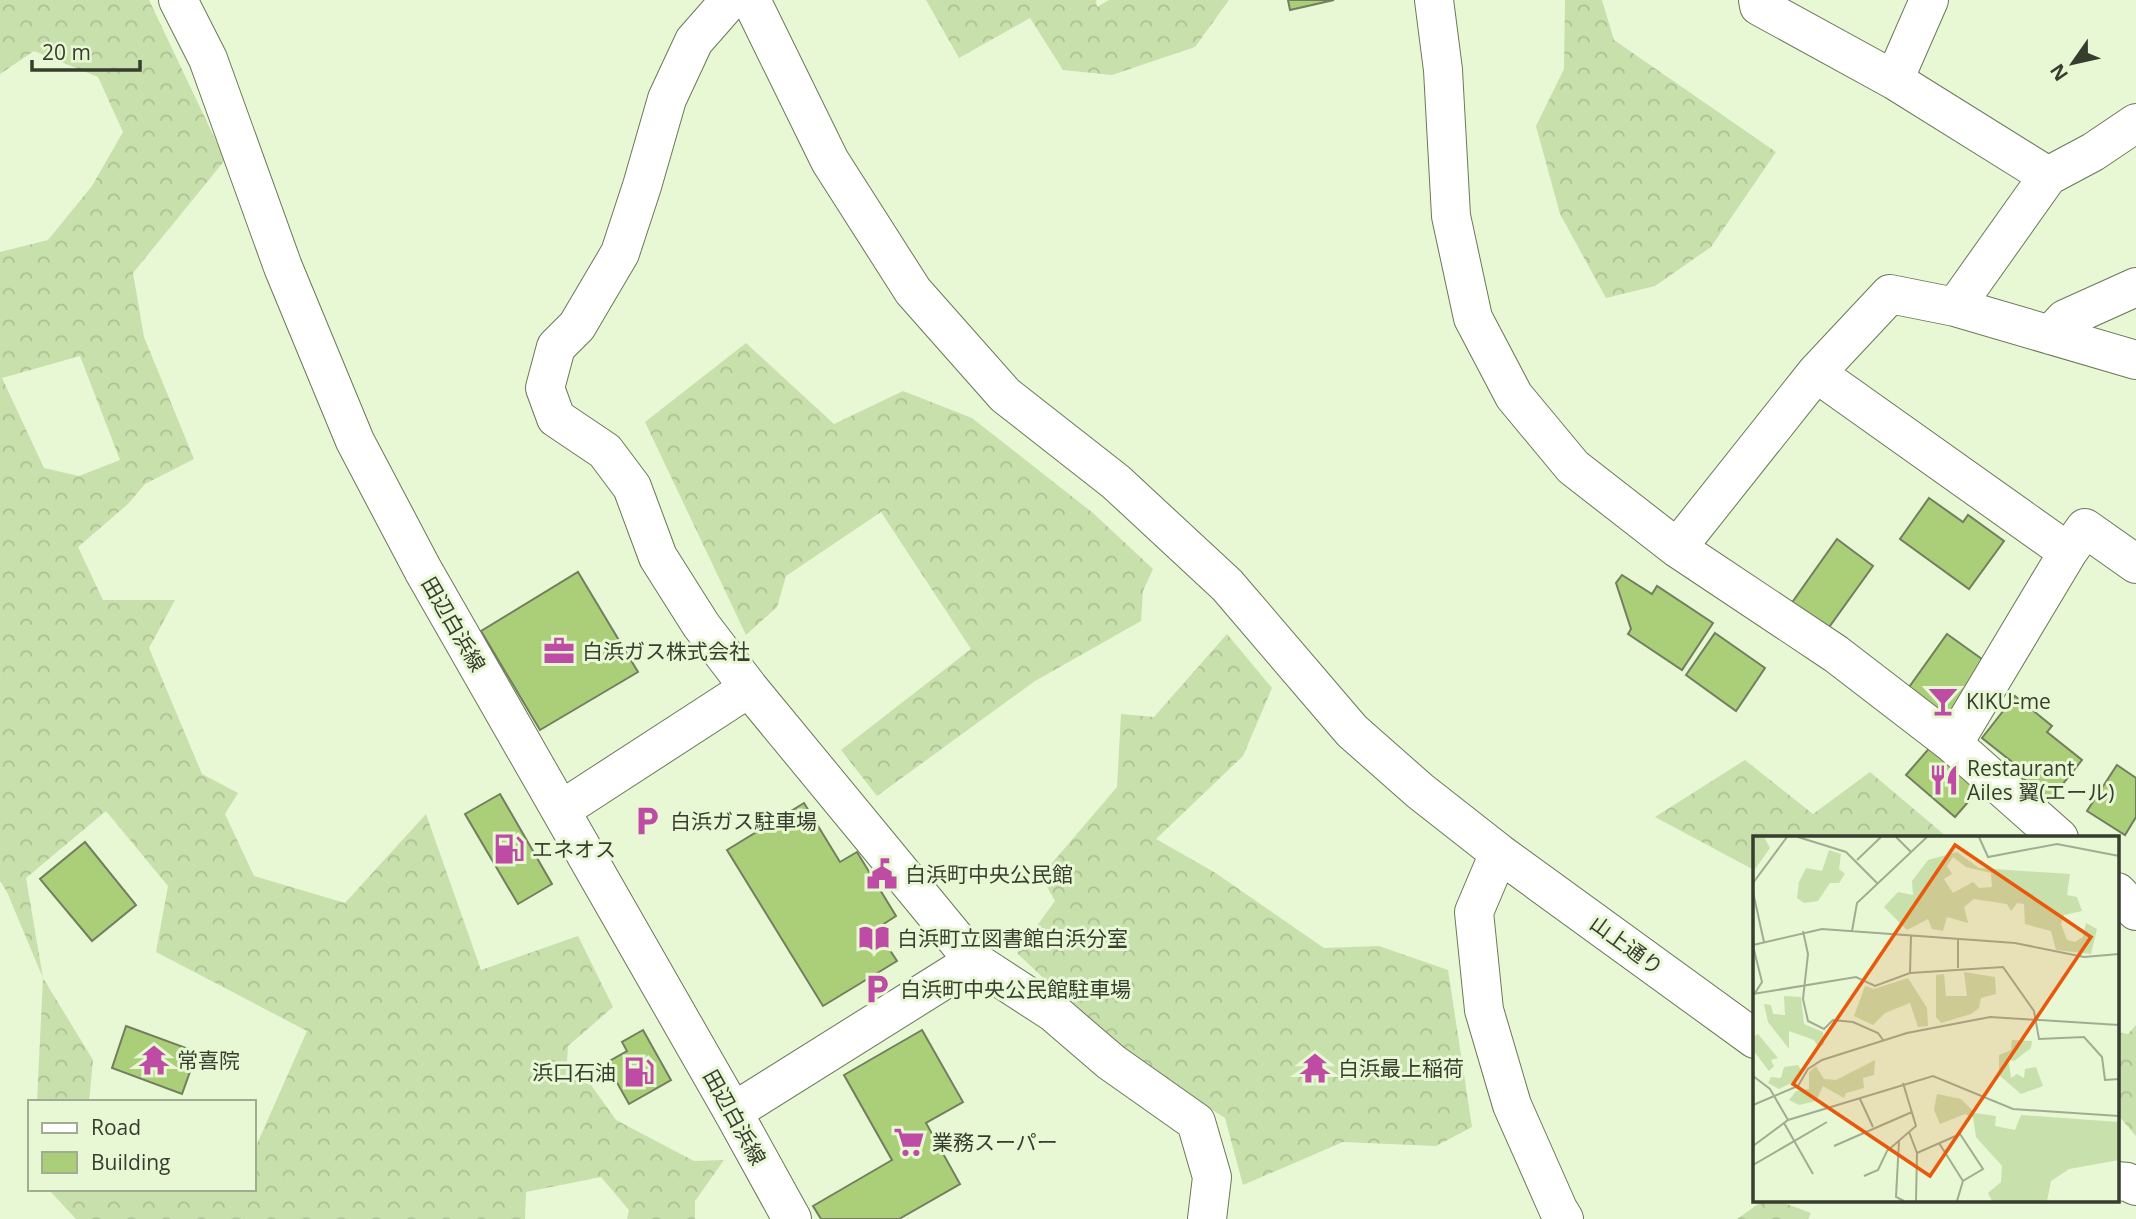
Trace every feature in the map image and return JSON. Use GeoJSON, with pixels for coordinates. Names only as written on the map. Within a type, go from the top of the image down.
{"type":"FeatureCollection","features":[{"type":"Feature","properties":{"kind":"street","name":"田辺白浜線"},"geometry":{"type":"LineString","coordinates":[[178,0],[208,59],[283,267],[355,441],[423,570],[792,1219]]}},
{"type":"Feature","properties":{"kind":"street"},"geometry":{"type":"LineString","coordinates":[[730,0],[694,41],[667,99],[620,253],[577,326],[556,347],[545,388],[556,418],[606,450],[632,486],[658,557],[701,625],[748,688],[974,961],[1054,1013],[1111,1062],[1196,1122],[1212,1177],[1207,1219]]}},
{"type":"Feature","properties":{"kind":"street","name":"山上通り"},"geometry":{"type":"LineString","coordinates":[[751,0],[830,161],[913,291],[1005,394],[1116,482],[1227,585],[1352,731],[1420,791],[1499,853],[1753,1038]]}},
{"type":"Feature","properties":{"kind":"street"},"geometry":{"type":"LineString","coordinates":[[1434,0],[1443,70],[1451,216],[1473,318],[1514,396],[1573,467],[1677,548],[1836,654],[1953,744],[2057,836]]}},
{"type":"Feature","properties":{"kind":"street"},"geometry":{"type":"LineString","coordinates":[[1758,0],[1759,6],[1894,80],[2048,176]]}},
{"type":"Feature","properties":{"kind":"street"},"geometry":{"type":"LineString","coordinates":[[1894,80],[1929,0]]}},
{"type":"Feature","properties":{"kind":"street"},"geometry":{"type":"LineString","coordinates":[[1955,307],[2048,176],[2093,152],[2136,123]]}},
{"type":"Feature","properties":{"kind":"street"},"geometry":{"type":"LineString","coordinates":[[2050,335],[2065,319],[2136,287]]}},
{"type":"Feature","properties":{"kind":"street"},"geometry":{"type":"LineString","coordinates":[[1677,548],[1816,373],[1891,294],[1955,307],[2136,360]]}},
{"type":"Feature","properties":{"kind":"street"},"geometry":{"type":"LineString","coordinates":[[1816,373],[2068,552]]}},
{"type":"Feature","properties":{"kind":"street"},"geometry":{"type":"LineString","coordinates":[[1953,744],[2085,528],[2136,564]]}},
{"type":"Feature","properties":{"kind":"street"},"geometry":{"type":"LineString","coordinates":[[561,810],[748,688]]}},
{"type":"Feature","properties":{"kind":"street"},"geometry":{"type":"LineString","coordinates":[[1499,853],[1474,912],[1484,1010],[1512,1105],[1564,1219]]}},
{"type":"Feature","properties":{"kind":"street"},"geometry":{"type":"LineString","coordinates":[[2118,893],[2136,911]]}},
{"type":"Feature","properties":{"kind":"street"},"geometry":{"type":"LineString","coordinates":[[733,1112],[974,961]]}},
{"type":"Feature","properties":{"kind":"street"},"geometry":{"type":"LineString","coordinates":[[2118,1181],[2136,1186]]}},
{"type":"Feature","properties":{"kind":"green space"},"geometry":{"type":"Polygon","coordinates":[[[0,0],[149,0],[225,160],[133,273],[144,337],[194,459],[145,484],[128,504],[78,547],[103,600],[175,600],[149,648],[202,774],[238,793],[225,814],[254,876],[345,903],[426,814],[481,970],[578,936],[613,1007],[568,1046],[566,1077],[591,1085],[616,1120],[694,1161],[724,1160],[695,1201],[695,1219],[627,1219],[629,1210],[601,1177],[526,1192],[525,1219],[76,1219],[50,1191],[256,1191],[256,1144],[307,1031],[156,952],[168,886],[106,811],[26,878],[43,978],[0,881],[0,252],[48,240],[92,186],[123,132],[98,77],[34,51],[0,74],[0,0]],[[80,356],[2,378],[44,468],[79,476],[120,460],[80,356]]]}},
{"type":"Feature","properties":{"kind":"green space"},"geometry":{"type":"Polygon","coordinates":[[[926,0],[1096,0],[1097,7],[1109,0],[1229,0],[1195,47],[1112,75],[1063,70],[1030,18],[959,58],[926,0]]]}},
{"type":"Feature","properties":{"kind":"green space"},"geometry":{"type":"Polygon","coordinates":[[[1565,0],[1602,0],[1614,40],[1776,152],[1711,247],[1655,286],[1606,298],[1560,214],[1536,126],[1564,69],[1565,0]]]}},
{"type":"Feature","properties":{"kind":"green space"},"geometry":{"type":"Polygon","coordinates":[[[746,343],[834,424],[903,391],[972,418],[1093,513],[1153,569],[1143,591],[1141,621],[1035,681],[877,796],[841,750],[971,649],[881,512],[786,576],[777,607],[746,635],[645,422],[746,343]]]}},
{"type":"Feature","properties":{"kind":"green space"},"geometry":{"type":"Polygon","coordinates":[[[1227,634],[1272,688],[1243,756],[1156,839],[1214,872],[1324,948],[1379,946],[1448,970],[1472,1127],[1436,1146],[1343,1142],[1243,1185],[1225,1118],[1121,1052],[1017,953],[1055,901],[1041,876],[1117,787],[1121,714],[1154,717],[1227,634]]]}},
{"type":"Feature","properties":{"kind":"green space"},"geometry":{"type":"Polygon","coordinates":[[[1745,760],[1813,814],[1870,772],[1946,836],[1753,836],[1753,869],[1655,817],[1745,760]]]}},
{"type":"Feature","properties":{"kind":"green space"},"geometry":{"type":"Polygon","coordinates":[[[43,978],[93,1060],[89,1100],[37,1100],[43,978]]]}},
{"type":"Feature","properties":{"kind":"green space"},"geometry":{"type":"Polygon","coordinates":[[[2136,1025],[2136,1136],[2118,1115],[2118,1032],[2128,1034],[2136,1025]]]}},
{"type":"Feature","properties":{"kind":"green space"},"geometry":{"type":"Polygon","coordinates":[[[1761,1202],[1781,1202],[1811,1213],[1808,1219],[1737,1219],[1761,1202]]]}},
{"type":"Feature","properties":{"kind":"building"},"geometry":{"type":"Polygon","coordinates":[[[1288,0],[1334,0],[1290,10],[1288,0]]]}},
{"type":"Feature","properties":{"kind":"building"},"geometry":{"type":"Polygon","coordinates":[[[1929,498],[1963,522],[1968,515],[2004,541],[1969,589],[1900,539],[1929,498]]]}},
{"type":"Feature","properties":{"kind":"building"},"geometry":{"type":"Polygon","coordinates":[[[1837,539],[1873,566],[1827,630],[1791,604],[1837,539]]]}},
{"type":"Feature","properties":{"kind":"building","name":"白浜ガス株式会社"},"geometry":{"type":"Polygon","coordinates":[[[578,572],[638,672],[540,730],[481,631],[578,572]]]}},
{"type":"Feature","properties":{"kind":"building"},"geometry":{"type":"Polygon","coordinates":[[[1622,575],[1652,594],[1657,586],[1713,623],[1682,670],[1628,634],[1631,629],[1616,583],[1622,575]]]}},
{"type":"Feature","properties":{"kind":"building"},"geometry":{"type":"Polygon","coordinates":[[[1715,633],[1765,668],[1736,711],[1686,675],[1715,633]]]}},
{"type":"Feature","properties":{"kind":"building"},"geometry":{"type":"Polygon","coordinates":[[[1947,634],[1986,662],[1946,718],[1907,690],[1947,634]]]}},
{"type":"Feature","properties":{"kind":"building"},"geometry":{"type":"Polygon","coordinates":[[[2015,696],[2052,726],[2047,732],[2082,760],[2050,800],[2012,769],[2016,765],[1982,738],[2015,696]]]}},
{"type":"Feature","properties":{"kind":"building","name":"Restaurant Ailes 翼(エール)"},"geometry":{"type":"Polygon","coordinates":[[[1933,744],[1982,786],[1955,817],[1906,775],[1933,744]]]}},
{"type":"Feature","properties":{"kind":"building"},"geometry":{"type":"Polygon","coordinates":[[[2117,765],[2136,778],[2136,817],[2125,835],[2087,811],[2117,765]]]}},
{"type":"Feature","properties":{"kind":"building","name":"エネオス"},"geometry":{"type":"Polygon","coordinates":[[[500,794],[552,884],[518,904],[465,814],[500,794]]]}},
{"type":"Feature","properties":{"kind":"building"},"geometry":{"type":"Polygon","coordinates":[[[804,803],[840,862],[857,852],[896,916],[876,929],[897,961],[823,1006],[727,850],[804,803]]]}},
{"type":"Feature","properties":{"kind":"building"},"geometry":{"type":"Polygon","coordinates":[[[85,842],[136,905],[92,941],[40,879],[85,842]]]}},
{"type":"Feature","properties":{"kind":"building","name":"常喜院"},"geometry":{"type":"Polygon","coordinates":[[[126,1026],[197,1052],[182,1094],[112,1068],[126,1026]]]}},
{"type":"Feature","properties":{"kind":"building","name":"浜口石油"},"geometry":{"type":"Polygon","coordinates":[[[643,1030],[671,1080],[629,1104],[606,1063],[627,1051],[622,1042],[643,1030]]]}},
{"type":"Feature","properties":{"kind":"building","name":"業務スーパー"},"geometry":{"type":"Polygon","coordinates":[[[922,1030],[963,1102],[926,1123],[960,1184],[899,1219],[821,1219],[813,1206],[892,1160],[844,1075],[922,1030]]]}},
{"type":"Feature","properties":{"kind":"place","name":"白浜ガス株式会社"},"geometry":{"type":"Point","coordinates":[559,651]}},
{"type":"Feature","properties":{"kind":"place","name":"KIKU-me"},"geometry":{"type":"Point","coordinates":[1943,701]}},
{"type":"Feature","properties":{"kind":"place","name":"Restaurant Ailes 翼(エール)"},"geometry":{"type":"Point","coordinates":[1944,780]}},
{"type":"Feature","properties":{"kind":"place","name":"白浜ガス駐車場"},"geometry":{"type":"Point","coordinates":[647,821]}},
{"type":"Feature","properties":{"kind":"place","name":"エネオス"},"geometry":{"type":"Point","coordinates":[509,849]}},
{"type":"Feature","properties":{"kind":"place","name":"白浜町中央公民館"},"geometry":{"type":"Point","coordinates":[882,874]}},
{"type":"Feature","properties":{"kind":"place","name":"白浜町立図書館白浜分室"},"geometry":{"type":"Point","coordinates":[874,938]}},
{"type":"Feature","properties":{"kind":"place","name":"白浜町中央公民館駐車場"},"geometry":{"type":"Point","coordinates":[877,989]}},
{"type":"Feature","properties":{"kind":"place","name":"常喜院"},"geometry":{"type":"Point","coordinates":[154,1060]}},
{"type":"Feature","properties":{"kind":"place","name":"白浜最上稲荷"},"geometry":{"type":"Point","coordinates":[1315,1068]}},
{"type":"Feature","properties":{"kind":"place","name":"浜口石油"},"geometry":{"type":"Point","coordinates":[639,1072]}},
{"type":"Feature","properties":{"kind":"place","name":"業務スーパー"},"geometry":{"type":"Point","coordinates":[909,1142]}}]}
